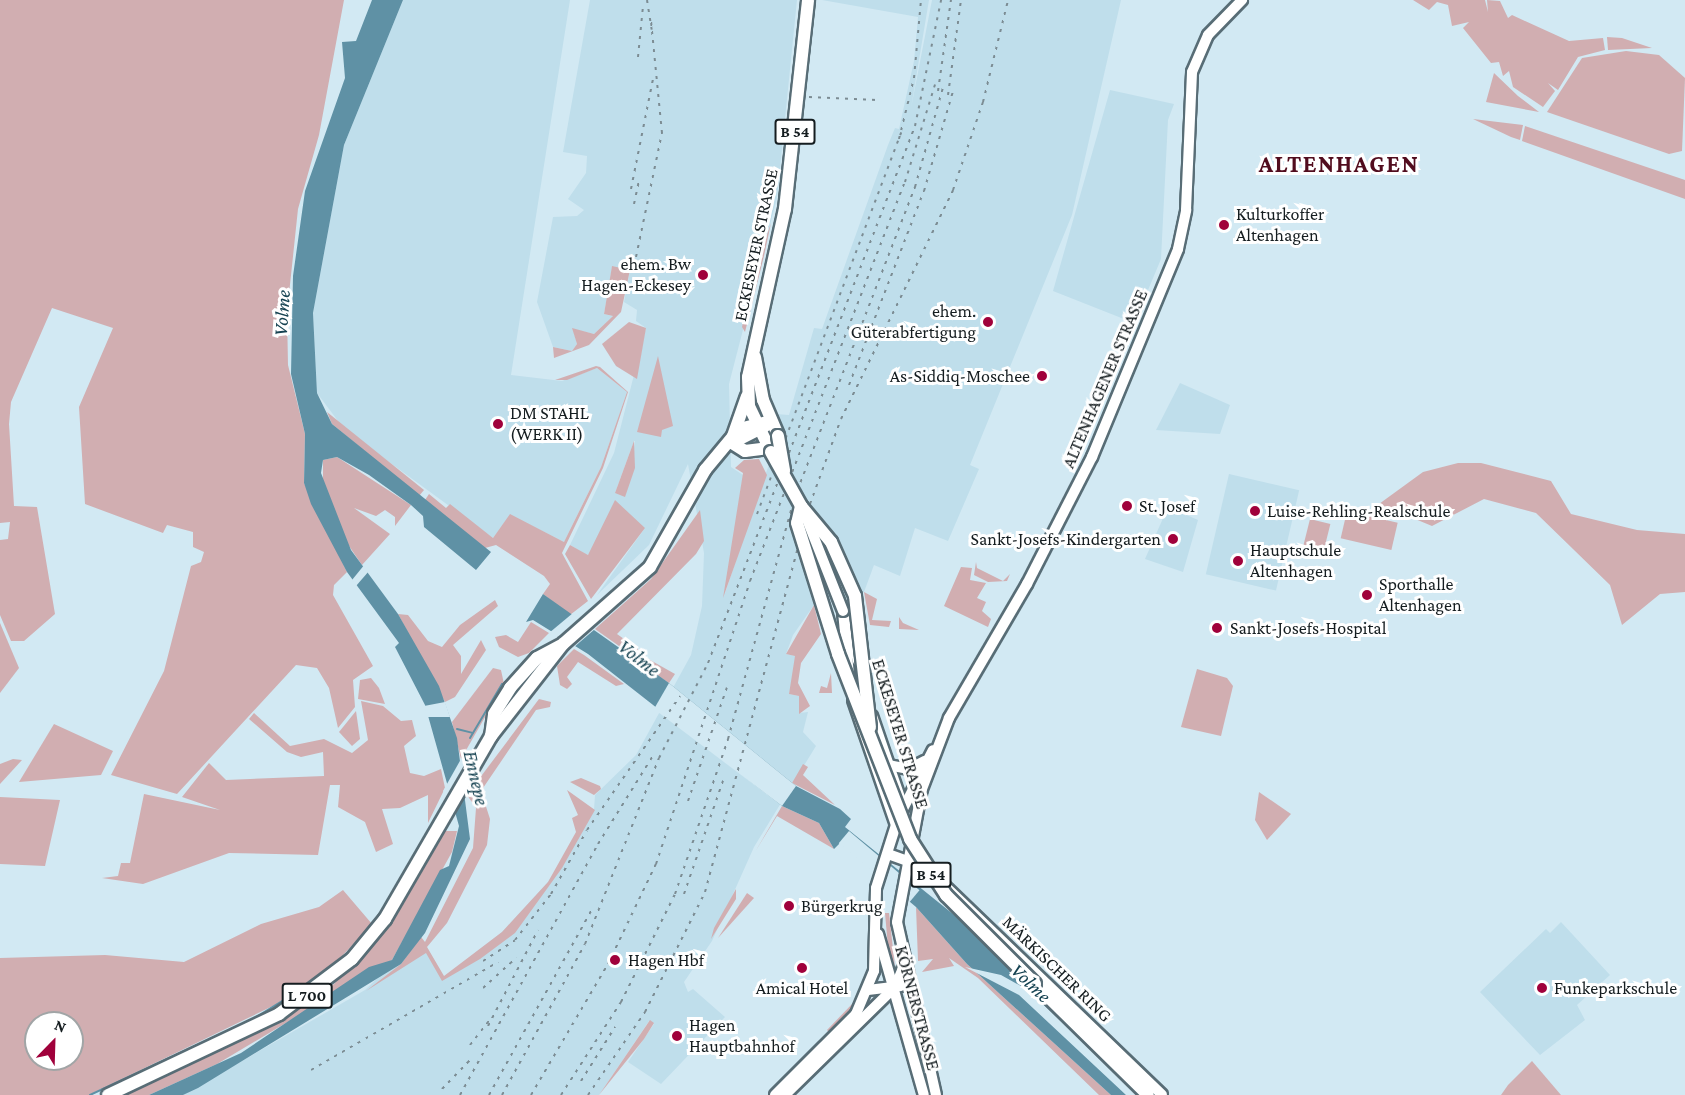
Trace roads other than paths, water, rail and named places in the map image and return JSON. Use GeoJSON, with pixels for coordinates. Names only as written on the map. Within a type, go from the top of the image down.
{"type":"FeatureCollection","features":[{"type":"Feature","properties":{"kind":"main road","name":"ECKESEYER STRASSE"},"geometry":{"type":"LineString","coordinates":[[801,506],[784,471],[758,427],[748,395],[754,353],[790,175],[808,0]]}},
{"type":"Feature","properties":{"kind":"main road","name":"ECKESEYER STRASSE"},"geometry":{"type":"LineString","coordinates":[[754,353],[771,421],[778,436],[784,471]]}},
{"type":"Feature","properties":{"kind":"main road"},"geometry":{"type":"LineString","coordinates":[[748,395],[732,443],[746,451],[770,450]]}},
{"type":"Feature","properties":{"kind":"main road","name":"L 700"},"geometry":{"type":"LineString","coordinates":[[108,1095],[243,1033],[334,976],[385,919],[464,778],[492,735],[563,644],[650,567],[705,470],[732,443],[744,425],[758,427],[771,421]]}},
{"type":"Feature","properties":{"kind":"main road","name":"B 54"},"geometry":{"type":"LineString","coordinates":[[801,506],[822,527],[855,596],[871,737]]}},
{"type":"Feature","properties":{"kind":"main road","name":"B 54"},"geometry":{"type":"LineString","coordinates":[[801,506],[798,523],[814,579],[910,838],[935,882],[1148,1095]]}},
{"type":"Feature","properties":{"kind":"street","name":"ALTENHAGENER STRASSE"},"geometry":{"type":"LineString","coordinates":[[877,931],[876,888],[896,825],[925,761],[936,746],[1082,478],[1178,249],[1186,210],[1191,80],[1204,42],[1237,2]]}},
{"type":"Feature","properties":{"kind":"street","name":"ECKESEYER STRASSE"},"geometry":{"type":"LineString","coordinates":[[801,506],[843,611],[855,675],[858,725],[896,825]]}},
{"type":"Feature","properties":{"kind":"street","name":"ECKESEYER STRASSE"},"geometry":{"type":"LineString","coordinates":[[855,675],[912,832],[928,868]]}},
{"type":"Feature","properties":{"kind":"street","name":"ALTENHAGENER STRASSE"},"geometry":{"type":"LineString","coordinates":[[899,896],[909,858],[912,832],[936,746]]}},
{"type":"Feature","properties":{"kind":"street"},"geometry":{"type":"LineString","coordinates":[[888,765],[909,769],[925,761]]}},
{"type":"Feature","properties":{"kind":"street"},"geometry":{"type":"LineString","coordinates":[[888,854],[909,858],[928,868]]}},
{"type":"Feature","properties":{"kind":"street","name":"MÄRKISCHER RING"},"geometry":{"type":"LineString","coordinates":[[928,868],[1162,1095]]}},
{"type":"Feature","properties":{"kind":"street","name":"KÖRNERSTRASSE"},"geometry":{"type":"LineString","coordinates":[[899,896],[907,984],[936,1095]]}},
{"type":"Feature","properties":{"kind":"street"},"geometry":{"type":"LineString","coordinates":[[775,1095],[856,1014],[868,990],[877,931]]}},
{"type":"Feature","properties":{"kind":"street","name":"KÖRNERSTRASSE"},"geometry":{"type":"LineString","coordinates":[[877,931],[895,987],[924,1095]]}},
{"type":"Feature","properties":{"kind":"street"},"geometry":{"type":"LineString","coordinates":[[785,1095],[895,987],[904,959]]}},
{"type":"Feature","properties":{"kind":"street"},"geometry":{"type":"LineString","coordinates":[[868,990],[907,984]]}},
{"type":"Feature","properties":{"kind":"waterway"},"geometry":{"type":"LineString","coordinates":[[470,738],[502,684]]}},
{"type":"Feature","properties":{"kind":"waterway"},"geometry":{"type":"LineString","coordinates":[[457,729],[473,733]]}},
{"type":"Feature","properties":{"kind":"waterway"},"geometry":{"type":"LineString","coordinates":[[90,1095],[253,1019],[302,989]]}},
{"type":"Feature","properties":{"kind":"railway"},"geometry":{"type":"LineString","coordinates":[[647,0],[652,30]]}},
{"type":"Feature","properties":{"kind":"railway"},"geometry":{"type":"LineString","coordinates":[[899,139],[914,78],[921,0]]}},
{"type":"Feature","properties":{"kind":"railway"},"geometry":{"type":"LineString","coordinates":[[502,1095],[585,944],[659,758],[708,663],[915,126],[941,0]]}},
{"type":"Feature","properties":{"kind":"railway"},"geometry":{"type":"LineString","coordinates":[[938,91],[951,0]]}},
{"type":"Feature","properties":{"kind":"railway"},"geometry":{"type":"LineString","coordinates":[[948,95],[961,0]]}},
{"type":"Feature","properties":{"kind":"railway"},"geometry":{"type":"LineString","coordinates":[[588,1095],[645,1012],[705,892],[810,504],[841,419],[953,190],[983,102],[1008,0]]}},
{"type":"Feature","properties":{"kind":"railway"},"geometry":{"type":"LineString","coordinates":[[638,57],[643,6]]}},
{"type":"Feature","properties":{"kind":"railway"},"geometry":{"type":"LineString","coordinates":[[636,257],[662,133],[651,21]]}},
{"type":"Feature","properties":{"kind":"railway"},"geometry":{"type":"LineString","coordinates":[[631,189],[654,74]]}},
{"type":"Feature","properties":{"kind":"railway"},"geometry":{"type":"LineString","coordinates":[[531,1095],[608,964],[656,864],[750,581],[905,182],[936,81]]}},
{"type":"Feature","properties":{"kind":"railway"},"geometry":{"type":"LineString","coordinates":[[561,1095],[621,1002],[675,894],[728,739],[794,499],[915,187],[944,84]]}},
{"type":"Feature","properties":{"kind":"railway"},"geometry":{"type":"LineString","coordinates":[[849,385],[924,191],[954,88]]}},
{"type":"Feature","properties":{"kind":"railway"},"geometry":{"type":"LineString","coordinates":[[809,97],[877,100]]}},
{"type":"Feature","properties":{"kind":"railway"},"geometry":{"type":"LineString","coordinates":[[757,514],[901,132]]}},
{"type":"Feature","properties":{"kind":"railway"},"geometry":{"type":"LineString","coordinates":[[634,204],[639,181]]}},
{"type":"Feature","properties":{"kind":"railway"},"geometry":{"type":"LineString","coordinates":[[688,801],[727,687]]}},
{"type":"Feature","properties":{"kind":"railway"},"geometry":{"type":"LineString","coordinates":[[483,961],[515,940],[551,894],[587,830],[680,696]]}},
{"type":"Feature","properties":{"kind":"railway"},"geometry":{"type":"LineString","coordinates":[[460,1095],[598,844],[654,754]]}},
{"type":"Feature","properties":{"kind":"railway"},"geometry":{"type":"LineString","coordinates":[[684,894],[723,781]]}},
{"type":"Feature","properties":{"kind":"railway"},"geometry":{"type":"LineString","coordinates":[[489,1095],[593,907]]}},
{"type":"Feature","properties":{"kind":"railway"},"geometry":{"type":"LineString","coordinates":[[488,1026],[538,930]]}},
{"type":"Feature","properties":{"kind":"railway"},"geometry":{"type":"LineString","coordinates":[[483,988],[516,958]]}},
{"type":"Feature","properties":{"kind":"railway"},"geometry":{"type":"LineString","coordinates":[[311,1070],[498,962]]}},
{"type":"Feature","properties":{"kind":"railway"},"geometry":{"type":"LineString","coordinates":[[470,1045],[490,1019]]}},
{"type":"Feature","properties":{"kind":"railway"},"geometry":{"type":"LineString","coordinates":[[581,1081],[615,1027]]}},
{"type":"Feature","properties":{"kind":"railway"},"geometry":{"type":"LineString","coordinates":[[442,1089],[470,1060]]}},
{"type":"Feature","properties":{"kind":"place","name":"Kulturkoffer Altenhagen"},"geometry":{"type":"Point","coordinates":[1224,225]}},
{"type":"Feature","properties":{"kind":"place","name":"ehem. Bw Hagen-Eckesey"},"geometry":{"type":"Point","coordinates":[703,275]}},
{"type":"Feature","properties":{"kind":"place","name":"ehem. Güterabfertigung"},"geometry":{"type":"Point","coordinates":[988,322]}},
{"type":"Feature","properties":{"kind":"place","name":"As-Siddiq-Moschee"},"geometry":{"type":"Point","coordinates":[1042,376]}},
{"type":"Feature","properties":{"kind":"place","name":"DM STAHL (WERK II)"},"geometry":{"type":"Point","coordinates":[498,424]}},
{"type":"Feature","properties":{"kind":"place","name":"St. Josef"},"geometry":{"type":"Point","coordinates":[1127,506]}},
{"type":"Feature","properties":{"kind":"place","name":"Luise-Rehling-Realschule"},"geometry":{"type":"Point","coordinates":[1255,511]}},
{"type":"Feature","properties":{"kind":"place","name":"Sankt-Josefs-Kindergarten"},"geometry":{"type":"Point","coordinates":[1173,539]}},
{"type":"Feature","properties":{"kind":"place","name":"Hauptschule Altenhagen"},"geometry":{"type":"Point","coordinates":[1238,561]}},
{"type":"Feature","properties":{"kind":"place","name":"Sporthalle Altenhagen"},"geometry":{"type":"Point","coordinates":[1367,595]}},
{"type":"Feature","properties":{"kind":"place","name":"Sankt-Josefs-Hospital"},"geometry":{"type":"Point","coordinates":[1217,628]}},
{"type":"Feature","properties":{"kind":"place","name":"Bürgerkrug"},"geometry":{"type":"Point","coordinates":[789,906]}},
{"type":"Feature","properties":{"kind":"place","name":"Hagen Hbf"},"geometry":{"type":"Point","coordinates":[615,960]}},
{"type":"Feature","properties":{"kind":"place","name":"Amical Hotel"},"geometry":{"type":"Point","coordinates":[802,968]}},
{"type":"Feature","properties":{"kind":"place","name":"Funkeparkschule"},"geometry":{"type":"Point","coordinates":[1542,988]}},
{"type":"Feature","properties":{"kind":"place","name":"Hagen Hauptbahnhof"},"geometry":{"type":"Point","coordinates":[677,1036]}},
{"type":"Feature","properties":{"kind":"district","name":"ALTENHAGEN"},"geometry":{"type":"Point","coordinates":[1339,164]}},
{"type":"Feature","properties":{"kind":"water label","name":"Volme"},"geometry":{"type":"Point","coordinates":[282,313]}},
{"type":"Feature","properties":{"kind":"water label","name":"Volme"},"geometry":{"type":"Point","coordinates":[639,658]}},
{"type":"Feature","properties":{"kind":"water label","name":"Ennepe"},"geometry":{"type":"Point","coordinates":[476,778]}},
{"type":"Feature","properties":{"kind":"water label","name":"Volme"},"geometry":{"type":"Point","coordinates":[1031,983]}}]}
